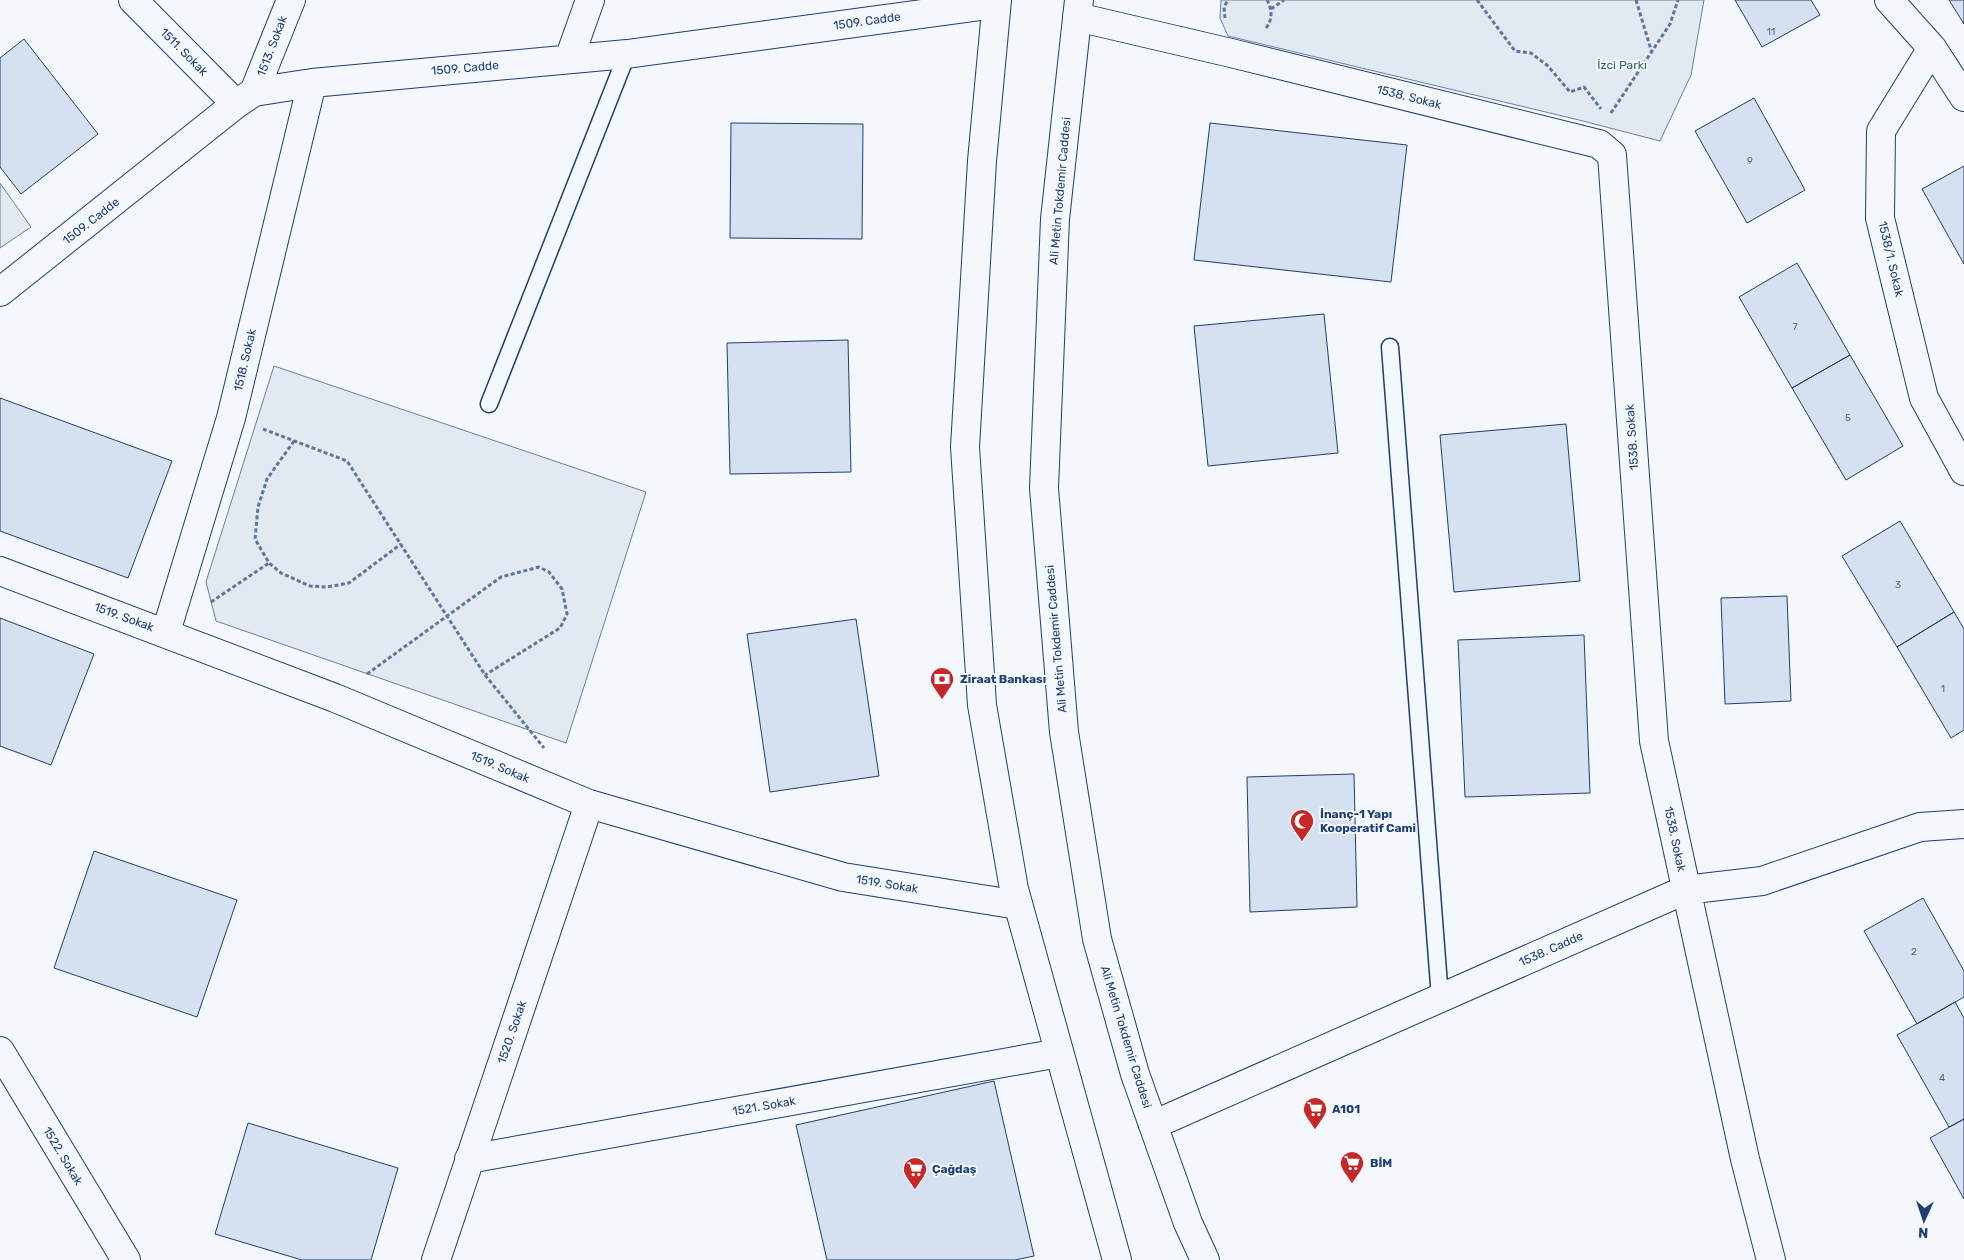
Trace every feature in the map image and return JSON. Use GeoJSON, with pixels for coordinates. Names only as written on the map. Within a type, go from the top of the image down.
{"type":"FeatureCollection","features":[{"type":"Feature","properties":{"kind":"street","name":"1511. Sokak"},"geometry":{"type":"LineString","coordinates":[[132,0],[245,98]]}},
{"type":"Feature","properties":{"kind":"street","name":"1513. Sokak"},"geometry":{"type":"LineString","coordinates":[[245,98],[291,0]]}},
{"type":"Feature","properties":{"kind":"street"},"geometry":{"type":"LineString","coordinates":[[570,58],[590,0]]}},
{"type":"Feature","properties":{"kind":"street"},"geometry":{"type":"LineString","coordinates":[[1888,0],[1932,48],[1964,97]]}},
{"type":"Feature","properties":{"kind":"street","name":"1509. Cadde"},"geometry":{"type":"LineString","coordinates":[[0,292],[245,98],[312,83],[627,54],[996,2]]}},
{"type":"Feature","properties":{"kind":"street"},"geometry":{"type":"LineString","coordinates":[[996,2],[982,161],[965,447],[982,705],[1014,889],[1117,1260]]}},
{"type":"Feature","properties":{"kind":"street","name":"1538. Sokak"},"geometry":{"type":"LineString","coordinates":[[1078,9],[1231,53],[1599,144],[1612,155],[1654,742],[1745,1159],[1770,1260]]}},
{"type":"Feature","properties":{"kind":"street","name":"Ali Metin Tokdemir Caddesi"},"geometry":{"type":"LineString","coordinates":[[1078,9],[1055,219],[1044,488],[1064,732],[1097,939],[1135,1074],[1188,1223],[1205,1260]]}},
{"type":"Feature","properties":{"kind":"street","name":"1538/1. Sokak"},"geometry":{"type":"LineString","coordinates":[[1932,48],[1881,131],[1880,218],[1924,398],[1964,471]]}},
{"type":"Feature","properties":{"kind":"street","name":"1518. Sokak"},"geometry":{"type":"LineString","coordinates":[[166,632],[232,418],[312,83]]}},
{"type":"Feature","properties":{"kind":"street","name":"1519. Sokak"},"geometry":{"type":"LineString","coordinates":[[0,571],[166,632],[336,698],[589,804],[843,877],[1018,905]]}},
{"type":"Feature","properties":{"kind":"street","name":"1520. Sokak"},"geometry":{"type":"LineString","coordinates":[[436,1260],[589,804]]}},
{"type":"Feature","properties":{"kind":"street","name":"1538. Cadde"},"geometry":{"type":"LineString","coordinates":[[1153,1125],[1685,890],[1762,881],[1920,827],[1964,824]]}},
{"type":"Feature","properties":{"kind":"street","name":"1522. Sokak"},"geometry":{"type":"LineString","coordinates":[[0,1051],[126,1260]]}},
{"type":"Feature","properties":{"kind":"street","name":"1521. Sokak"},"geometry":{"type":"LineString","coordinates":[[469,1159],[1060,1053]]}},
{"type":"Feature","properties":{"kind":"lane"},"geometry":{"type":"LineString","coordinates":[[489,404],[627,54]]}},
{"type":"Feature","properties":{"kind":"lane"},"geometry":{"type":"LineString","coordinates":[[1390,347],[1440,998]]}},
{"type":"Feature","properties":{"kind":"path"},"geometry":{"type":"LineString","coordinates":[[1267,0],[1271,9],[1269,24]]}},
{"type":"Feature","properties":{"kind":"path"},"geometry":{"type":"LineString","coordinates":[[1271,9],[1284,0]]}},
{"type":"Feature","properties":{"kind":"path"},"geometry":{"type":"LineString","coordinates":[[1477,0],[1515,51],[1531,53],[1548,66],[1570,92],[1584,88],[1602,110]]}},
{"type":"Feature","properties":{"kind":"path"},"geometry":{"type":"LineString","coordinates":[[1636,0],[1652,53]]}},
{"type":"Feature","properties":{"kind":"path"},"geometry":{"type":"LineString","coordinates":[[1608,117],[1670,24],[1678,0]]}},
{"type":"Feature","properties":{"kind":"path"},"geometry":{"type":"LineString","coordinates":[[232,418],[347,461],[485,675],[547,752]]}},
{"type":"Feature","properties":{"kind":"path"},"geometry":{"type":"LineString","coordinates":[[294,441],[268,479],[258,508],[255,539],[269,563],[281,573],[310,586],[327,588],[349,583],[401,544]]}},
{"type":"Feature","properties":{"kind":"path"},"geometry":{"type":"LineString","coordinates":[[166,632],[269,563]]}},
{"type":"Feature","properties":{"kind":"path"},"geometry":{"type":"LineString","coordinates":[[336,698],[501,577],[538,567],[549,572],[562,589],[567,614],[560,628],[485,675]]}},
{"type":"Feature","properties":{"kind":"green space","name":"İzci Parkı"},"geometry":{"type":"Polygon","coordinates":[[[1221,0],[1704,0],[1691,75],[1660,141],[1228,36],[1220,18],[1221,0]]]}},
{"type":"Feature","properties":{"kind":"green space"},"geometry":{"type":"Polygon","coordinates":[[[0,183],[31,227],[0,248],[0,183]]]}},
{"type":"Feature","properties":{"kind":"green space"},"geometry":{"type":"Polygon","coordinates":[[[274,366],[646,492],[566,743],[216,621],[206,582],[274,366]]]}},
{"type":"Feature","properties":{"kind":"building"},"geometry":{"type":"Polygon","coordinates":[[[1735,0],[1811,0],[1820,15],[1762,47],[1735,0]]]}},
{"type":"Feature","properties":{"kind":"building"},"geometry":{"type":"Polygon","coordinates":[[[1949,0],[1964,0],[1964,24],[1949,0]]]}},
{"type":"Feature","properties":{"kind":"building"},"geometry":{"type":"Polygon","coordinates":[[[24,39],[98,134],[21,194],[0,167],[0,58],[24,39]]]}},
{"type":"Feature","properties":{"kind":"building"},"geometry":{"type":"Polygon","coordinates":[[[1754,98],[1805,190],[1747,223],[1695,131],[1754,98]]]}},
{"type":"Feature","properties":{"kind":"building"},"geometry":{"type":"Polygon","coordinates":[[[731,123],[863,124],[862,239],[730,238],[731,123]]]}},
{"type":"Feature","properties":{"kind":"building"},"geometry":{"type":"Polygon","coordinates":[[[1210,123],[1407,145],[1391,282],[1194,260],[1210,123]]]}},
{"type":"Feature","properties":{"kind":"building"},"geometry":{"type":"Polygon","coordinates":[[[1964,166],[1964,264],[1922,189],[1964,166]]]}},
{"type":"Feature","properties":{"kind":"building"},"geometry":{"type":"Polygon","coordinates":[[[1797,263],[1850,355],[1792,388],[1739,297],[1797,263]]]}},
{"type":"Feature","properties":{"kind":"building"},"geometry":{"type":"Polygon","coordinates":[[[1324,314],[1338,453],[1208,466],[1194,326],[1324,314]]]}},
{"type":"Feature","properties":{"kind":"building"},"geometry":{"type":"Polygon","coordinates":[[[848,340],[851,472],[730,474],[727,343],[848,340]]]}},
{"type":"Feature","properties":{"kind":"building"},"geometry":{"type":"Polygon","coordinates":[[[1850,355],[1903,446],[1846,480],[1792,388],[1850,355]]]}},
{"type":"Feature","properties":{"kind":"building"},"geometry":{"type":"Polygon","coordinates":[[[0,398],[172,461],[128,578],[0,531],[0,398]]]}},
{"type":"Feature","properties":{"kind":"building"},"geometry":{"type":"Polygon","coordinates":[[[1566,424],[1580,581],[1454,592],[1440,435],[1566,424]]]}},
{"type":"Feature","properties":{"kind":"building"},"geometry":{"type":"Polygon","coordinates":[[[1900,521],[1954,612],[1897,647],[1842,556],[1900,521]]]}},
{"type":"Feature","properties":{"kind":"building"},"geometry":{"type":"Polygon","coordinates":[[[1787,596],[1791,701],[1725,704],[1721,598],[1787,596]]]}},
{"type":"Feature","properties":{"kind":"building"},"geometry":{"type":"Polygon","coordinates":[[[1954,612],[1964,629],[1964,730],[1951,738],[1897,647],[1954,612]]]}},
{"type":"Feature","properties":{"kind":"building"},"geometry":{"type":"Polygon","coordinates":[[[0,618],[94,654],[51,765],[0,746],[0,618]]]}},
{"type":"Feature","properties":{"kind":"building"},"geometry":{"type":"Polygon","coordinates":[[[856,619],[879,776],[770,792],[747,634],[856,619]]]}},
{"type":"Feature","properties":{"kind":"building"},"geometry":{"type":"Polygon","coordinates":[[[1584,635],[1590,793],[1465,797],[1458,640],[1584,635]]]}},
{"type":"Feature","properties":{"kind":"building","name":"İnanç-1 Yapı Kooperatif Cami"},"geometry":{"type":"Polygon","coordinates":[[[1354,774],[1357,907],[1250,912],[1247,777],[1354,774]]]}},
{"type":"Feature","properties":{"kind":"building"},"geometry":{"type":"Polygon","coordinates":[[[94,851],[237,900],[197,1017],[54,968],[94,851]]]}},
{"type":"Feature","properties":{"kind":"building"},"geometry":{"type":"Polygon","coordinates":[[[1923,898],[1964,971],[1964,997],[1917,1024],[1864,931],[1923,898]]]}},
{"type":"Feature","properties":{"kind":"building"},"geometry":{"type":"Polygon","coordinates":[[[1955,1002],[1964,1018],[1964,1119],[1949,1127],[1897,1035],[1955,1002]]]}},
{"type":"Feature","properties":{"kind":"building","name":"Çağdaş"},"geometry":{"type":"Polygon","coordinates":[[[994,1081],[1034,1256],[1015,1260],[827,1260],[796,1125],[994,1081]]]}},
{"type":"Feature","properties":{"kind":"building"},"geometry":{"type":"Polygon","coordinates":[[[1964,1119],[1964,1199],[1930,1138],[1964,1119]]]}},
{"type":"Feature","properties":{"kind":"building"},"geometry":{"type":"Polygon","coordinates":[[[248,1123],[398,1168],[371,1260],[302,1260],[215,1234],[248,1123]]]}},
{"type":"Feature","properties":{"kind":"place","name":"Ziraat Bankası"},"geometry":{"type":"Point","coordinates":[942,700]}},
{"type":"Feature","properties":{"kind":"place","name":"İnanç-1 Yapı Kooperatif Cami"},"geometry":{"type":"Point","coordinates":[1302,842]}},
{"type":"Feature","properties":{"kind":"place","name":"A101"},"geometry":{"type":"Point","coordinates":[1315,1130]}},
{"type":"Feature","properties":{"kind":"place","name":"BİM"},"geometry":{"type":"Point","coordinates":[1352,1184]}},
{"type":"Feature","properties":{"kind":"place","name":"Çağdaş"},"geometry":{"type":"Point","coordinates":[915,1190]}}]}
